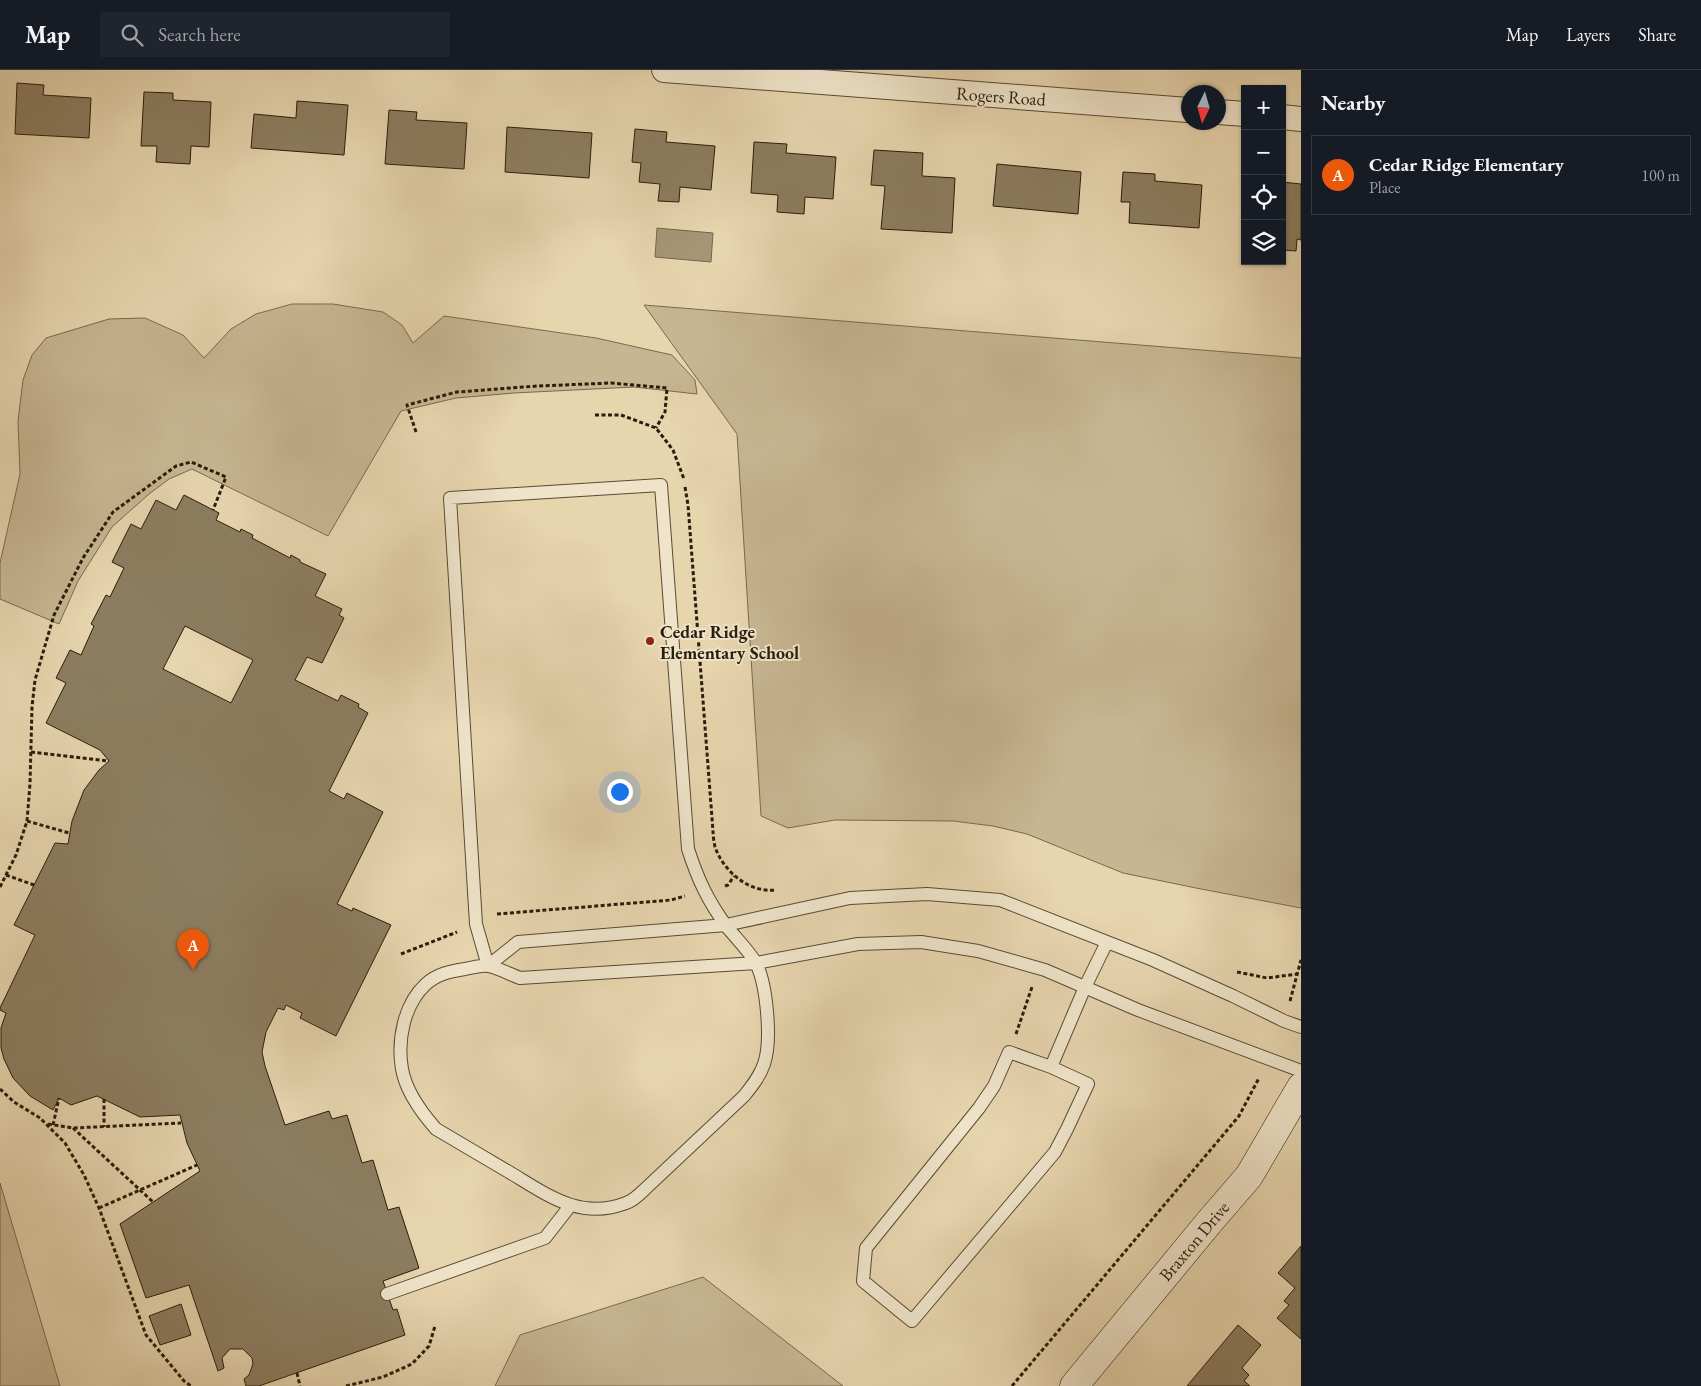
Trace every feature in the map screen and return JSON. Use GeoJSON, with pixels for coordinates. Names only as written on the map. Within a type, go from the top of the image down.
{"type":"FeatureCollection","features":[{"type":"Feature","properties":{"kind":"street","name":"Rogers Road"},"geometry":{"type":"LineString","coordinates":[[677,71],[1181,109]]}},
{"type":"Feature","properties":{"kind":"street"},"geometry":{"type":"LineString","coordinates":[[1226,113],[1241,114]]}},
{"type":"Feature","properties":{"kind":"street"},"geometry":{"type":"LineString","coordinates":[[1286,117],[1301,118]]}},
{"type":"Feature","properties":{"kind":"street","name":"Braxton Drive"},"geometry":{"type":"LineString","coordinates":[[1074,1386],[1249,1176],[1286,1116],[1301,1087]]}},
{"type":"Feature","properties":{"kind":"lane"},"geometry":{"type":"LineString","coordinates":[[488,966],[476,924],[450,498],[662,485],[688,849],[704,891],[726,925],[756,963],[766,998],[768,1044],[764,1064],[757,1079],[748,1090],[644,1190],[627,1203],[607,1208],[589,1209],[570,1206],[545,1194],[436,1128],[422,1114],[411,1095],[402,1071],[400,1051],[403,1025],[411,1004],[427,983],[448,971],[488,966],[520,978],[756,963],[858,944],[920,942],[978,951],[1045,970],[1138,1010],[1301,1070]]}},
{"type":"Feature","properties":{"kind":"lane"},"geometry":{"type":"LineString","coordinates":[[488,966],[518,942],[726,925],[850,898],[926,894],[1000,900],[1107,942],[1301,1027]]}},
{"type":"Feature","properties":{"kind":"lane"},"geometry":{"type":"LineString","coordinates":[[1051,1067],[1085,987],[1107,942]]}},
{"type":"Feature","properties":{"kind":"lane"},"geometry":{"type":"LineString","coordinates":[[1009,1052],[1051,1067],[1088,1084],[1059,1145],[912,1321],[863,1281],[866,1248],[979,1108],[994,1086],[1009,1052]]}},
{"type":"Feature","properties":{"kind":"lane"},"geometry":{"type":"LineString","coordinates":[[387,1294],[545,1238],[570,1206]]}},
{"type":"Feature","properties":{"kind":"path"},"geometry":{"type":"LineString","coordinates":[[416,432],[407,405],[457,392],[611,383],[668,388],[665,412],[656,428]]}},
{"type":"Feature","properties":{"kind":"path"},"geometry":{"type":"LineString","coordinates":[[595,415],[621,415],[656,428],[673,450],[684,482],[688,505],[712,831],[715,847],[724,864],[734,876],[752,887],[780,890]]}},
{"type":"Feature","properties":{"kind":"path"},"geometry":{"type":"LineString","coordinates":[[0,888],[16,855],[27,821],[35,680],[54,615],[83,558],[113,512],[176,466],[191,462],[226,477],[213,510]]}},
{"type":"Feature","properties":{"kind":"path"},"geometry":{"type":"LineString","coordinates":[[31,752],[109,761]]}},
{"type":"Feature","properties":{"kind":"path"},"geometry":{"type":"LineString","coordinates":[[27,821],[70,832]]}},
{"type":"Feature","properties":{"kind":"path"},"geometry":{"type":"LineString","coordinates":[[6,876],[34,885]]}},
{"type":"Feature","properties":{"kind":"path"},"geometry":{"type":"LineString","coordinates":[[401,954],[500,913],[670,900],[728,885],[734,876]]}},
{"type":"Feature","properties":{"kind":"path"},"geometry":{"type":"LineString","coordinates":[[1284,1021],[1301,960]]}},
{"type":"Feature","properties":{"kind":"path"},"geometry":{"type":"LineString","coordinates":[[1233,972],[1267,978],[1297,974]]}},
{"type":"Feature","properties":{"kind":"path"},"geometry":{"type":"LineString","coordinates":[[1012,1386],[1239,1116],[1269,1059]]}},
{"type":"Feature","properties":{"kind":"path"},"geometry":{"type":"LineString","coordinates":[[0,1089],[14,1102],[40,1118],[65,1143],[84,1176],[99,1208],[146,1335],[184,1381],[191,1386]]}},
{"type":"Feature","properties":{"kind":"path"},"geometry":{"type":"LineString","coordinates":[[53,1125],[58,1098]]}},
{"type":"Feature","properties":{"kind":"path"},"geometry":{"type":"LineString","coordinates":[[104,1099],[104,1127]]}},
{"type":"Feature","properties":{"kind":"path"},"geometry":{"type":"LineString","coordinates":[[46,1124],[73,1128],[182,1123]]}},
{"type":"Feature","properties":{"kind":"path"},"geometry":{"type":"LineString","coordinates":[[73,1128],[154,1202]]}},
{"type":"Feature","properties":{"kind":"path"},"geometry":{"type":"LineString","coordinates":[[99,1208],[197,1165]]}},
{"type":"Feature","properties":{"kind":"path"},"geometry":{"type":"LineString","coordinates":[[346,1386],[383,1377],[412,1364],[429,1346],[435,1326]]}},
{"type":"Feature","properties":{"kind":"path"},"geometry":{"type":"LineString","coordinates":[[297,1373],[300,1386]]}},
{"type":"Feature","properties":{"kind":"shaded area"},"geometry":{"type":"Polygon","coordinates":[[[657,228],[713,233],[711,262],[655,257],[657,228]]]}},
{"type":"Feature","properties":{"kind":"shaded area"},"geometry":{"type":"Polygon","coordinates":[[[292,304],[333,304],[383,312],[402,325],[413,343],[444,316],[596,338],[672,355],[695,380],[697,394],[634,387],[514,393],[456,398],[401,411],[328,536],[192,469],[169,479],[112,527],[78,581],[59,624],[0,599],[0,563],[20,474],[18,421],[23,380],[32,355],[46,338],[109,319],[145,318],[183,335],[204,358],[231,329],[256,314],[292,304]]]}},
{"type":"Feature","properties":{"kind":"shaded area"},"geometry":{"type":"Polygon","coordinates":[[[644,305],[1301,358],[1301,908],[1123,873],[1027,834],[993,826],[953,821],[835,820],[788,828],[761,816],[737,434],[644,305]]]}},
{"type":"Feature","properties":{"kind":"shaded area"},"geometry":{"type":"Polygon","coordinates":[[[0,1183],[60,1386],[0,1386],[0,1183]]]}},
{"type":"Feature","properties":{"kind":"shaded area"},"geometry":{"type":"Polygon","coordinates":[[[703,1277],[843,1386],[495,1386],[520,1335],[703,1277]]]}},
{"type":"Feature","properties":{"kind":"building"},"geometry":{"type":"Polygon","coordinates":[[[17,83],[44,85],[43,95],[91,98],[89,138],[15,134],[17,83]]]}},
{"type":"Feature","properties":{"kind":"building"},"geometry":{"type":"Polygon","coordinates":[[[144,92],[173,93],[173,100],[211,102],[209,147],[191,146],[190,164],[156,162],[157,146],[141,146],[144,92]]]}},
{"type":"Feature","properties":{"kind":"building"},"geometry":{"type":"Polygon","coordinates":[[[297,101],[348,105],[344,155],[251,148],[254,114],[296,118],[297,101]]]}},
{"type":"Feature","properties":{"kind":"building"},"geometry":{"type":"Polygon","coordinates":[[[389,110],[417,112],[416,120],[467,123],[464,169],[385,164],[389,110]]]}},
{"type":"Feature","properties":{"kind":"building"},"geometry":{"type":"Polygon","coordinates":[[[507,127],[592,133],[589,178],[505,172],[507,127]]]}},
{"type":"Feature","properties":{"kind":"building"},"geometry":{"type":"Polygon","coordinates":[[[635,129],[667,132],[666,142],[715,146],[711,190],[680,187],[679,202],[658,201],[660,184],[639,182],[641,163],[632,162],[635,129]]]}},
{"type":"Feature","properties":{"kind":"building"},"geometry":{"type":"Polygon","coordinates":[[[754,142],[787,144],[786,153],[836,157],[833,199],[805,197],[804,214],[777,212],[778,195],[751,193],[754,142]]]}},
{"type":"Feature","properties":{"kind":"building"},"geometry":{"type":"Polygon","coordinates":[[[874,150],[923,153],[922,176],[955,178],[952,233],[881,229],[885,186],[871,185],[874,150]]]}},
{"type":"Feature","properties":{"kind":"building"},"geometry":{"type":"Polygon","coordinates":[[[997,164],[1081,172],[1078,214],[993,206],[997,164]]]}},
{"type":"Feature","properties":{"kind":"building"},"geometry":{"type":"Polygon","coordinates":[[[1123,172],[1155,174],[1155,181],[1202,185],[1199,228],[1129,223],[1130,202],[1121,202],[1123,172]]]}},
{"type":"Feature","properties":{"kind":"building"},"geometry":{"type":"Polygon","coordinates":[[[1286,182],[1301,184],[1301,240],[1297,239],[1296,251],[1286,250],[1286,182]]]}},
{"type":"Feature","properties":{"kind":"building"},"geometry":{"type":"Polygon","coordinates":[[[184,495],[219,513],[216,520],[240,532],[241,529],[253,535],[252,538],[290,558],[291,555],[300,560],[300,562],[326,574],[315,596],[342,609],[339,615],[344,618],[322,663],[307,657],[295,680],[338,701],[341,695],[359,704],[358,707],[368,713],[329,791],[344,799],[347,793],[383,812],[337,904],[352,911],[353,908],[391,925],[336,1036],[300,1018],[302,1013],[286,1005],[284,1010],[278,1008],[266,1032],[262,1052],[285,1125],[329,1111],[332,1119],[347,1115],[362,1163],[373,1160],[388,1210],[399,1207],[419,1268],[383,1281],[393,1310],[397,1309],[405,1335],[259,1386],[246,1386],[244,1379],[249,1375],[253,1364],[252,1358],[243,1349],[230,1349],[222,1358],[224,1368],[218,1371],[189,1285],[146,1298],[120,1224],[200,1171],[187,1143],[180,1115],[140,1117],[97,1096],[71,1105],[59,1098],[53,1110],[30,1096],[13,1078],[1,1048],[1,1028],[6,1013],[0,1010],[0,1008],[35,935],[14,925],[55,843],[68,844],[72,821],[84,790],[99,770],[109,761],[100,750],[46,723],[66,683],[56,678],[70,650],[81,655],[94,626],[91,624],[106,595],[110,597],[124,568],[112,562],[131,524],[141,529],[156,500],[176,510],[184,495]],[[185,626],[163,669],[231,703],[253,660],[185,626]]]}},
{"type":"Feature","properties":{"kind":"building"},"geometry":{"type":"Polygon","coordinates":[[[1301,1246],[1301,1339],[1277,1318],[1289,1305],[1284,1301],[1295,1288],[1278,1273],[1301,1246]]]}},
{"type":"Feature","properties":{"kind":"building"},"geometry":{"type":"Polygon","coordinates":[[[181,1304],[191,1335],[160,1345],[149,1316],[181,1304]]]}},
{"type":"Feature","properties":{"kind":"building"},"geometry":{"type":"Polygon","coordinates":[[[1238,1325],[1261,1345],[1242,1368],[1249,1375],[1244,1381],[1250,1386],[1187,1386],[1238,1325]]]}},
{"type":"Feature","properties":{"kind":"place","name":"Cedar Ridge Elementary School"},"geometry":{"type":"Point","coordinates":[650,641]}},
{"type":"Feature","properties":{"kind":"place","name":"Cedar Ridge Elementary"},"geometry":{"type":"Point","coordinates":[193,970]}}]}
